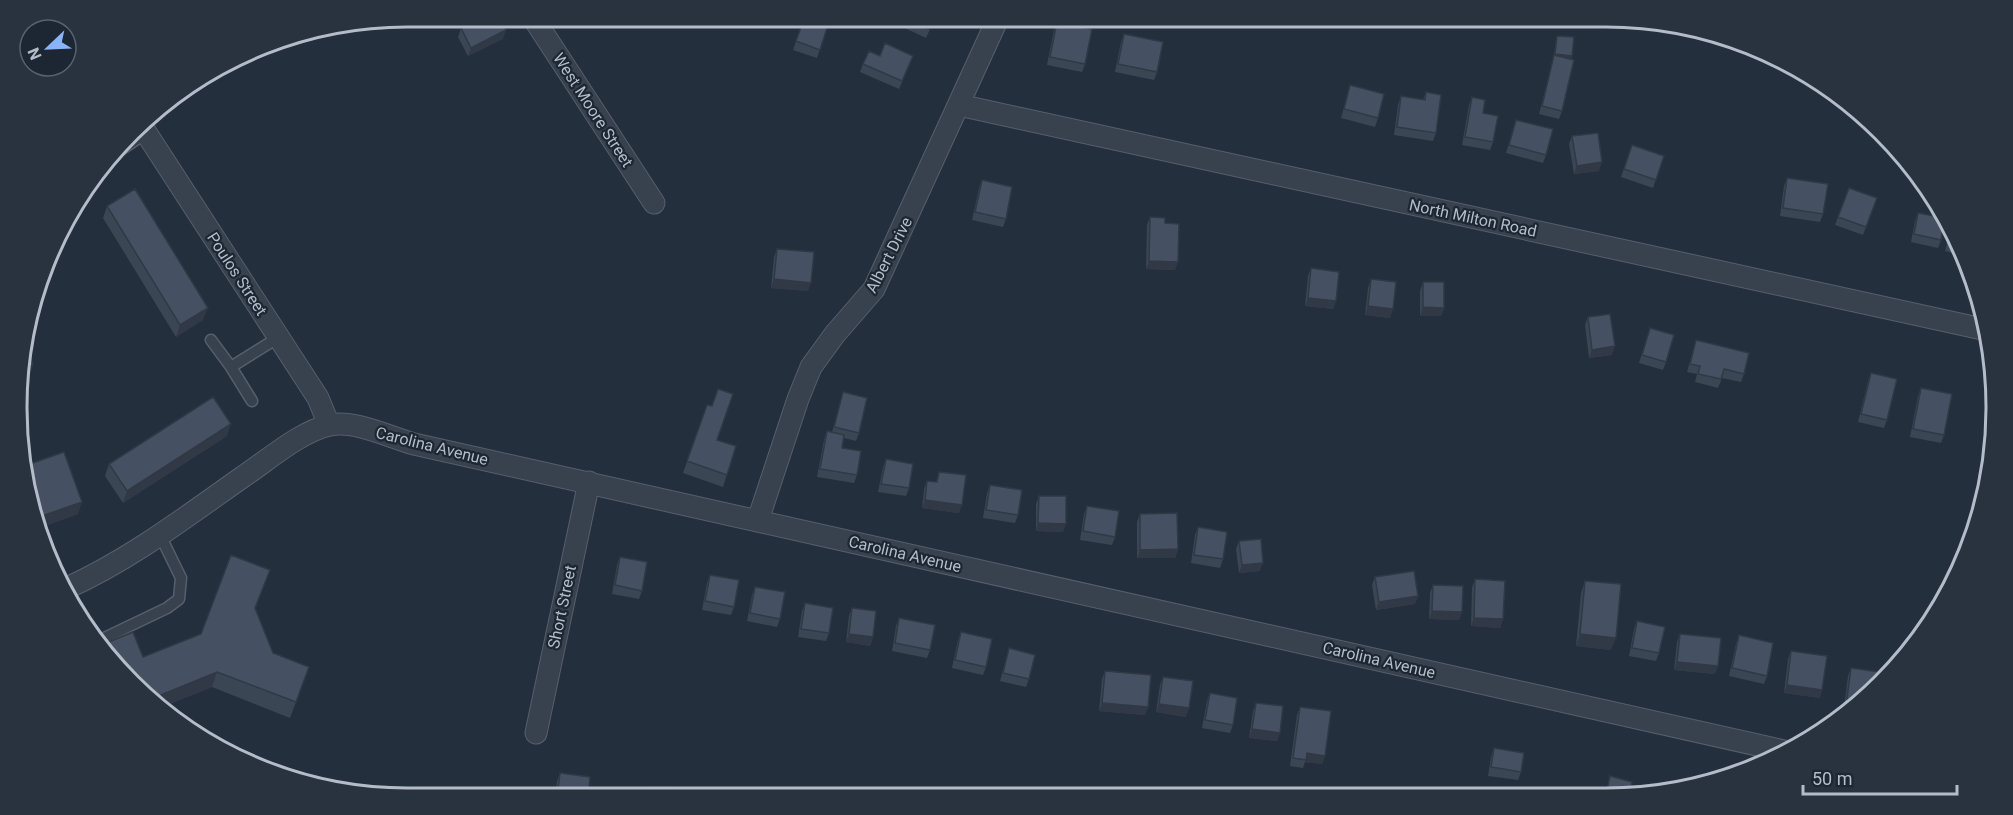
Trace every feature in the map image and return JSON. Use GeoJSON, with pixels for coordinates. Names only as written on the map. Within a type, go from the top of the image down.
{"type":"FeatureCollection","features":[{"type":"Feature","properties":{"kind":"street","name":"West Moore Street"},"geometry":{"type":"LineString","coordinates":[[539,27],[654,203]]}},
{"type":"Feature","properties":{"kind":"street","name":"Albert Drive"},"geometry":{"type":"LineString","coordinates":[[758,520],[798,399],[812,367],[835,334],[874,289],[994,27]]}},
{"type":"Feature","properties":{"kind":"street","name":"North Milton Road"},"geometry":{"type":"LineString","coordinates":[[959,105],[1978,328]]}},
{"type":"Feature","properties":{"kind":"street","name":"Poulos Street"},"geometry":{"type":"LineString","coordinates":[[145,132],[318,398],[329,425]]}},
{"type":"Feature","properties":{"kind":"street","name":"Carolina Avenue"},"geometry":{"type":"LineString","coordinates":[[71,586],[93,576],[160,535],[297,440],[329,425],[349,424],[414,444],[1774,749]]}},
{"type":"Feature","properties":{"kind":"street","name":"Short Street"},"geometry":{"type":"LineString","coordinates":[[536,733],[589,482]]}},
{"type":"Feature","properties":{"kind":"lane"},"geometry":{"type":"LineString","coordinates":[[231,367],[279,337]]}},
{"type":"Feature","properties":{"kind":"lane"},"geometry":{"type":"LineString","coordinates":[[211,340],[252,401]]}},
{"type":"Feature","properties":{"kind":"lane"},"geometry":{"type":"LineString","coordinates":[[105,638],[167,608],[178,598],[182,578],[160,535]]}},
{"type":"Feature","properties":{"kind":"building"},"geometry":{"type":"Polygon","coordinates":[[[504,27],[506,30],[471,48],[461,28],[504,27]]]}},
{"type":"Feature","properties":{"kind":"building"},"geometry":{"type":"Polygon","coordinates":[[[801,27],[827,28],[820,50],[796,41],[801,27]]]}},
{"type":"Feature","properties":{"kind":"building"},"geometry":{"type":"Polygon","coordinates":[[[1056,27],[1092,29],[1085,64],[1050,57],[1056,27]]]}},
{"type":"Feature","properties":{"kind":"building"},"geometry":{"type":"Polygon","coordinates":[[[1124,34],[1163,42],[1157,72],[1118,64],[1124,34]]]}},
{"type":"Feature","properties":{"kind":"building"},"geometry":{"type":"Polygon","coordinates":[[[1557,36],[1574,37],[1572,56],[1555,54],[1557,36]]]}},
{"type":"Feature","properties":{"kind":"building"},"geometry":{"type":"Polygon","coordinates":[[[885,43],[913,56],[902,81],[863,64],[869,51],[880,56],[885,43]]]}},
{"type":"Feature","properties":{"kind":"building"},"geometry":{"type":"Polygon","coordinates":[[[1554,55],[1574,60],[1562,111],[1542,106],[1554,55]]]}},
{"type":"Feature","properties":{"kind":"building"},"geometry":{"type":"Polygon","coordinates":[[[1350,85],[1384,94],[1378,118],[1344,109],[1350,85]]]}},
{"type":"Feature","properties":{"kind":"building"},"geometry":{"type":"Polygon","coordinates":[[[1426,92],[1441,95],[1436,133],[1397,127],[1401,96],[1425,100],[1426,92]]]}},
{"type":"Feature","properties":{"kind":"building"},"geometry":{"type":"Polygon","coordinates":[[[1472,97],[1485,100],[1483,113],[1498,116],[1493,142],[1465,137],[1472,97]]]}},
{"type":"Feature","properties":{"kind":"building"},"geometry":{"type":"Polygon","coordinates":[[[1516,120],[1553,129],[1546,155],[1509,145],[1516,120]]]}},
{"type":"Feature","properties":{"kind":"building"},"geometry":{"type":"Polygon","coordinates":[[[1598,133],[1602,162],[1577,166],[1572,136],[1598,133]]]}},
{"type":"Feature","properties":{"kind":"building"},"geometry":{"type":"Polygon","coordinates":[[[1632,145],[1664,156],[1656,180],[1624,169],[1632,145]]]}},
{"type":"Feature","properties":{"kind":"building"},"geometry":{"type":"Polygon","coordinates":[[[1787,178],[1828,184],[1823,214],[1783,208],[1787,178]]]}},
{"type":"Feature","properties":{"kind":"building"},"geometry":{"type":"Polygon","coordinates":[[[982,180],[1012,187],[1006,219],[975,212],[982,180]]]}},
{"type":"Feature","properties":{"kind":"building"},"geometry":{"type":"Polygon","coordinates":[[[1849,188],[1877,198],[1866,227],[1838,217],[1849,188]]]}},
{"type":"Feature","properties":{"kind":"building"},"geometry":{"type":"Polygon","coordinates":[[[135,189],[208,308],[180,325],[107,206],[135,189]]]}},
{"type":"Feature","properties":{"kind":"building"},"geometry":{"type":"Polygon","coordinates":[[[1918,213],[1934,216],[1943,231],[1941,240],[1914,234],[1918,213]]]}},
{"type":"Feature","properties":{"kind":"building"},"geometry":{"type":"Polygon","coordinates":[[[1150,217],[1165,218],[1165,223],[1179,224],[1178,262],[1149,261],[1150,217]]]}},
{"type":"Feature","properties":{"kind":"building"},"geometry":{"type":"Polygon","coordinates":[[[777,249],[814,252],[811,283],[774,279],[777,249]]]}},
{"type":"Feature","properties":{"kind":"building"},"geometry":{"type":"Polygon","coordinates":[[[1311,268],[1339,272],[1336,301],[1308,298],[1311,268]]]}},
{"type":"Feature","properties":{"kind":"building"},"geometry":{"type":"Polygon","coordinates":[[[1371,279],[1396,282],[1393,309],[1368,306],[1371,279]]]}},
{"type":"Feature","properties":{"kind":"building"},"geometry":{"type":"Polygon","coordinates":[[[1423,282],[1444,282],[1444,308],[1423,307],[1423,282]]]}},
{"type":"Feature","properties":{"kind":"building"},"geometry":{"type":"Polygon","coordinates":[[[1610,314],[1615,346],[1592,350],[1588,317],[1610,314]]]}},
{"type":"Feature","properties":{"kind":"building"},"geometry":{"type":"Polygon","coordinates":[[[1650,328],[1674,335],[1666,362],[1642,355],[1650,328]]]}},
{"type":"Feature","properties":{"kind":"building"},"geometry":{"type":"Polygon","coordinates":[[[1696,340],[1749,353],[1744,374],[1724,369],[1721,379],[1698,374],[1700,366],[1690,364],[1696,340]]]}},
{"type":"Feature","properties":{"kind":"building"},"geometry":{"type":"Polygon","coordinates":[[[1871,373],[1897,379],[1887,420],[1861,414],[1871,373]]]}},
{"type":"Feature","properties":{"kind":"building"},"geometry":{"type":"Polygon","coordinates":[[[1921,388],[1952,394],[1944,435],[1913,429],[1921,388]]]}},
{"type":"Feature","properties":{"kind":"building"},"geometry":{"type":"Polygon","coordinates":[[[718,389],[733,394],[717,440],[736,446],[727,475],[687,461],[707,405],[712,406],[718,389]]]}},
{"type":"Feature","properties":{"kind":"building"},"geometry":{"type":"Polygon","coordinates":[[[843,392],[867,398],[859,433],[834,427],[843,392]]]}},
{"type":"Feature","properties":{"kind":"building"},"geometry":{"type":"Polygon","coordinates":[[[213,397],[231,424],[127,491],[109,464],[213,397]]]}},
{"type":"Feature","properties":{"kind":"building"},"geometry":{"type":"Polygon","coordinates":[[[827,431],[844,435],[842,448],[861,451],[857,475],[820,469],[827,431]]]}},
{"type":"Feature","properties":{"kind":"building"},"geometry":{"type":"Polygon","coordinates":[[[64,452],[82,502],[43,516],[31,464],[64,452]]]}},
{"type":"Feature","properties":{"kind":"building"},"geometry":{"type":"Polygon","coordinates":[[[886,459],[913,464],[909,488],[881,484],[886,459]]]}},
{"type":"Feature","properties":{"kind":"building"},"geometry":{"type":"Polygon","coordinates":[[[939,472],[966,475],[962,505],[925,500],[927,481],[937,482],[939,472]]]}},
{"type":"Feature","properties":{"kind":"building"},"geometry":{"type":"Polygon","coordinates":[[[990,485],[1022,490],[1018,515],[986,510],[990,485]]]}},
{"type":"Feature","properties":{"kind":"building"},"geometry":{"type":"Polygon","coordinates":[[[1039,496],[1066,496],[1066,524],[1038,523],[1039,496]]]}},
{"type":"Feature","properties":{"kind":"building"},"geometry":{"type":"Polygon","coordinates":[[[1087,506],[1119,511],[1115,537],[1083,531],[1087,506]]]}},
{"type":"Feature","properties":{"kind":"building"},"geometry":{"type":"Polygon","coordinates":[[[1177,513],[1178,549],[1140,550],[1140,514],[1177,513]]]}},
{"type":"Feature","properties":{"kind":"building"},"geometry":{"type":"Polygon","coordinates":[[[1198,527],[1227,532],[1223,559],[1194,555],[1198,527]]]}},
{"type":"Feature","properties":{"kind":"building"},"geometry":{"type":"Polygon","coordinates":[[[1261,539],[1263,563],[1242,565],[1239,541],[1261,539]]]}},
{"type":"Feature","properties":{"kind":"building"},"geometry":{"type":"Polygon","coordinates":[[[231,555],[270,570],[255,608],[273,653],[309,667],[296,702],[217,672],[161,695],[162,698],[138,677],[108,642],[133,632],[143,657],[201,634],[231,555]]]}},
{"type":"Feature","properties":{"kind":"building"},"geometry":{"type":"Polygon","coordinates":[[[620,557],[647,562],[642,591],[615,585],[620,557]]]}},
{"type":"Feature","properties":{"kind":"building"},"geometry":{"type":"Polygon","coordinates":[[[1414,571],[1418,596],[1379,602],[1375,577],[1414,571]]]}},
{"type":"Feature","properties":{"kind":"building"},"geometry":{"type":"Polygon","coordinates":[[[710,575],[739,580],[734,607],[705,601],[710,575]]]}},
{"type":"Feature","properties":{"kind":"building"},"geometry":{"type":"Polygon","coordinates":[[[1475,579],[1505,581],[1503,619],[1474,618],[1475,579]]]}},
{"type":"Feature","properties":{"kind":"building"},"geometry":{"type":"Polygon","coordinates":[[[1585,581],[1621,584],[1616,638],[1580,634],[1585,581]]]}},
{"type":"Feature","properties":{"kind":"building"},"geometry":{"type":"Polygon","coordinates":[[[1433,585],[1463,586],[1462,612],[1432,611],[1433,585]]]}},
{"type":"Feature","properties":{"kind":"building"},"geometry":{"type":"Polygon","coordinates":[[[755,587],[785,592],[780,619],[750,613],[755,587]]]}},
{"type":"Feature","properties":{"kind":"building"},"geometry":{"type":"Polygon","coordinates":[[[805,603],[833,608],[829,633],[801,629],[805,603]]]}},
{"type":"Feature","properties":{"kind":"building"},"geometry":{"type":"Polygon","coordinates":[[[852,608],[876,611],[873,637],[849,634],[852,608]]]}},
{"type":"Feature","properties":{"kind":"building"},"geometry":{"type":"Polygon","coordinates":[[[899,618],[935,625],[930,650],[895,643],[899,618]]]}},
{"type":"Feature","properties":{"kind":"building"},"geometry":{"type":"Polygon","coordinates":[[[1637,621],[1665,627],[1659,653],[1632,648],[1637,621]]]}},
{"type":"Feature","properties":{"kind":"building"},"geometry":{"type":"Polygon","coordinates":[[[961,632],[992,639],[986,667],[955,660],[961,632]]]}},
{"type":"Feature","properties":{"kind":"building"},"geometry":{"type":"Polygon","coordinates":[[[1680,634],[1721,638],[1718,666],[1677,662],[1680,634]]]}},
{"type":"Feature","properties":{"kind":"building"},"geometry":{"type":"Polygon","coordinates":[[[1739,635],[1773,643],[1767,676],[1732,668],[1739,635]]]}},
{"type":"Feature","properties":{"kind":"building"},"geometry":{"type":"Polygon","coordinates":[[[1009,648],[1035,655],[1029,679],[1003,673],[1009,648]]]}},
{"type":"Feature","properties":{"kind":"building"},"geometry":{"type":"Polygon","coordinates":[[[1791,651],[1827,656],[1822,690],[1787,685],[1791,651]]]}},
{"type":"Feature","properties":{"kind":"building"},"geometry":{"type":"Polygon","coordinates":[[[1851,668],[1880,672],[1856,694],[1847,699],[1851,668]]]}},
{"type":"Feature","properties":{"kind":"building"},"geometry":{"type":"Polygon","coordinates":[[[1105,671],[1151,675],[1148,707],[1102,703],[1105,671]]]}},
{"type":"Feature","properties":{"kind":"building"},"geometry":{"type":"Polygon","coordinates":[[[1163,677],[1193,681],[1189,708],[1159,704],[1163,677]]]}},
{"type":"Feature","properties":{"kind":"building"},"geometry":{"type":"Polygon","coordinates":[[[1210,693],[1237,698],[1233,725],[1205,720],[1210,693]]]}},
{"type":"Feature","properties":{"kind":"building"},"geometry":{"type":"Polygon","coordinates":[[[1256,703],[1283,706],[1280,733],[1252,729],[1256,703]]]}},
{"type":"Feature","properties":{"kind":"building"},"geometry":{"type":"Polygon","coordinates":[[[1300,707],[1331,711],[1325,756],[1307,753],[1306,760],[1293,758],[1300,707]]]}},
{"type":"Feature","properties":{"kind":"building"},"geometry":{"type":"Polygon","coordinates":[[[1494,748],[1524,753],[1521,772],[1491,767],[1494,748]]]}},
{"type":"Feature","properties":{"kind":"building"},"geometry":{"type":"Polygon","coordinates":[[[560,773],[590,777],[589,788],[558,788],[560,773]]]}},
{"type":"Feature","properties":{"kind":"building"},"geometry":{"type":"Polygon","coordinates":[[[1610,776],[1632,782],[1631,787],[1607,788],[1610,776]]]}}]}
